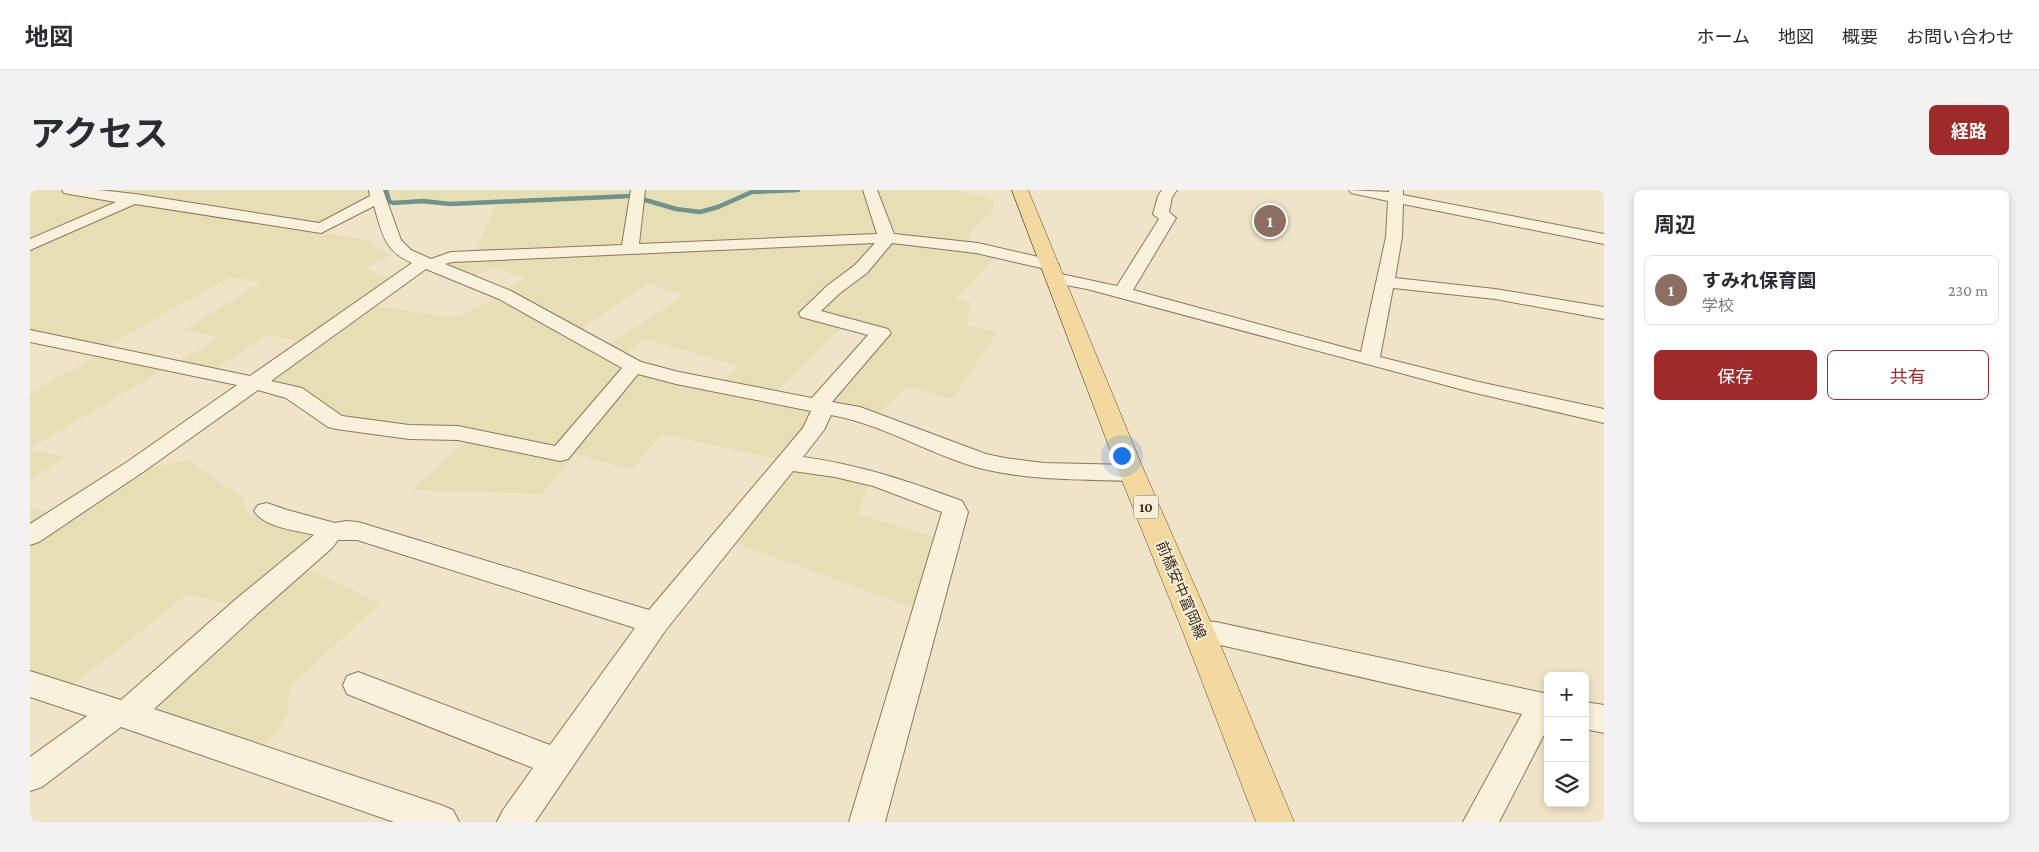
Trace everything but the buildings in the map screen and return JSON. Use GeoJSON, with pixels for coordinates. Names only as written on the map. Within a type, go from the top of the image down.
{"type":"FeatureCollection","features":[{"type":"Feature","properties":{"kind":"main road","name":"前橋安中富岡線"},"geometry":{"type":"LineString","coordinates":[[1020,190],[1132,473],[1200,632],[1275,822]]}},
{"type":"Feature","properties":{"kind":"street"},"geometry":{"type":"LineString","coordinates":[[69,190],[320,228],[377,194],[393,242],[405,254],[505,295],[634,366],[676,378],[852,412],[980,460],[1005,466],[1044,471],[1132,473]]}},
{"type":"Feature","properties":{"kind":"street"},"geometry":{"type":"LineString","coordinates":[[30,245],[155,190]]}},
{"type":"Feature","properties":{"kind":"street"},"geometry":{"type":"LineString","coordinates":[[630,249],[638,190]]}},
{"type":"Feature","properties":{"kind":"street"},"geometry":{"type":"LineString","coordinates":[[870,190],[887,238]]}},
{"type":"Feature","properties":{"kind":"street"},"geometry":{"type":"LineString","coordinates":[[1122,293],[1168,218],[1161,214],[1161,208],[1170,190]]}},
{"type":"Feature","properties":{"kind":"street"},"geometry":{"type":"LineString","coordinates":[[1356,190],[1396,194],[1604,238]]}},
{"type":"Feature","properties":{"kind":"street"},"geometry":{"type":"LineString","coordinates":[[1369,360],[1394,237],[1396,194]]}},
{"type":"Feature","properties":{"kind":"street"},"geometry":{"type":"LineString","coordinates":[[515,822],[655,623],[813,430],[820,406],[881,333],[808,313],[834,289],[861,269],[887,238]]}},
{"type":"Feature","properties":{"kind":"street"},"geometry":{"type":"LineString","coordinates":[[30,536],[135,467],[428,264],[451,257],[887,238],[972,247],[1122,293],[1369,360],[1478,388],[1604,416]]}},
{"type":"Feature","properties":{"kind":"street"},"geometry":{"type":"LineString","coordinates":[[1386,282],[1495,294],[1604,313]]}},
{"type":"Feature","properties":{"kind":"street"},"geometry":{"type":"LineString","coordinates":[[30,336],[256,382],[294,393],[336,422],[410,432],[458,432],[560,454],[634,366]]}},
{"type":"Feature","properties":{"kind":"street"},"geometry":{"type":"LineString","coordinates":[[785,462],[835,469],[880,480],[953,507],[955,512],[867,822]]}},
{"type":"Feature","properties":{"kind":"street"},"geometry":{"type":"LineString","coordinates":[[267,510],[279,518],[325,528],[330,533]]}},
{"type":"Feature","properties":{"kind":"street"},"geometry":{"type":"LineString","coordinates":[[30,776],[122,713],[323,542],[330,533],[346,530],[358,531],[655,623]]}},
{"type":"Feature","properties":{"kind":"street"},"geometry":{"type":"LineString","coordinates":[[1200,632],[1216,633],[1544,706],[1480,822]]}},
{"type":"Feature","properties":{"kind":"street"},"geometry":{"type":"LineString","coordinates":[[30,684],[122,713],[441,822]]}},
{"type":"Feature","properties":{"kind":"street"},"geometry":{"type":"LineString","coordinates":[[358,684],[557,762]]}},
{"type":"Feature","properties":{"kind":"street"},"geometry":{"type":"LineString","coordinates":[[1589,716],[1604,719]]}},
{"type":"Feature","properties":{"kind":"shaded area"},"geometry":{"type":"Polygon","coordinates":[[[30,190],[373,190],[375,197],[308,230],[369,240],[373,246],[391,255],[365,269],[394,280],[372,305],[457,318],[499,297],[516,311],[560,331],[618,364],[620,372],[633,376],[643,372],[670,382],[756,401],[815,410],[783,460],[662,434],[632,470],[576,454],[542,494],[411,490],[472,436],[336,422],[270,383],[274,373],[314,344],[267,335],[212,371],[176,364],[219,337],[184,330],[261,283],[229,277],[105,347],[46,335],[30,343],[30,190]]]}},
{"type":"Feature","properties":{"kind":"shaded area"},"geometry":{"type":"Polygon","coordinates":[[[382,190],[955,190],[993,200],[993,212],[971,231],[969,238],[972,244],[996,257],[955,299],[971,303],[966,325],[998,332],[952,399],[908,386],[877,415],[827,402],[887,333],[847,322],[775,393],[721,384],[739,366],[645,339],[623,356],[606,346],[684,296],[649,283],[578,331],[503,291],[525,278],[493,267],[471,278],[437,264],[475,253],[496,205],[449,206],[386,203],[382,190]]]}},
{"type":"Feature","properties":{"kind":"shaded area"},"geometry":{"type":"Polygon","coordinates":[[[101,353],[166,368],[30,448],[30,394],[101,353]]]}},
{"type":"Feature","properties":{"kind":"shaded area"},"geometry":{"type":"Polygon","coordinates":[[[30,450],[66,457],[30,480],[30,450]]]}},
{"type":"Feature","properties":{"kind":"shaded area"},"geometry":{"type":"Polygon","coordinates":[[[188,460],[243,498],[244,506],[249,513],[266,522],[315,535],[240,607],[188,594],[72,685],[30,672],[30,507],[67,519],[143,468],[188,460]]]}},
{"type":"Feature","properties":{"kind":"shaded area"},"geometry":{"type":"Polygon","coordinates":[[[806,469],[869,484],[857,514],[938,538],[919,610],[736,543],[789,474],[806,469]]]}},
{"type":"Feature","properties":{"kind":"shaded area"},"geometry":{"type":"Polygon","coordinates":[[[302,567],[380,603],[291,686],[288,696],[288,713],[276,732],[259,751],[156,713],[160,691],[302,567]]]}},
{"type":"Feature","properties":{"kind":"waterway"},"geometry":{"type":"LineString","coordinates":[[386,190],[389,201],[393,203],[423,201],[450,204],[631,196]]}},
{"type":"Feature","properties":{"kind":"waterway"},"geometry":{"type":"LineString","coordinates":[[642,199],[676,209],[700,212],[718,207],[752,192],[798,190]]}},
{"type":"Feature","properties":{"kind":"place","name":"すみれ保育園"},"geometry":{"type":"Point","coordinates":[1270,221]}}]}
